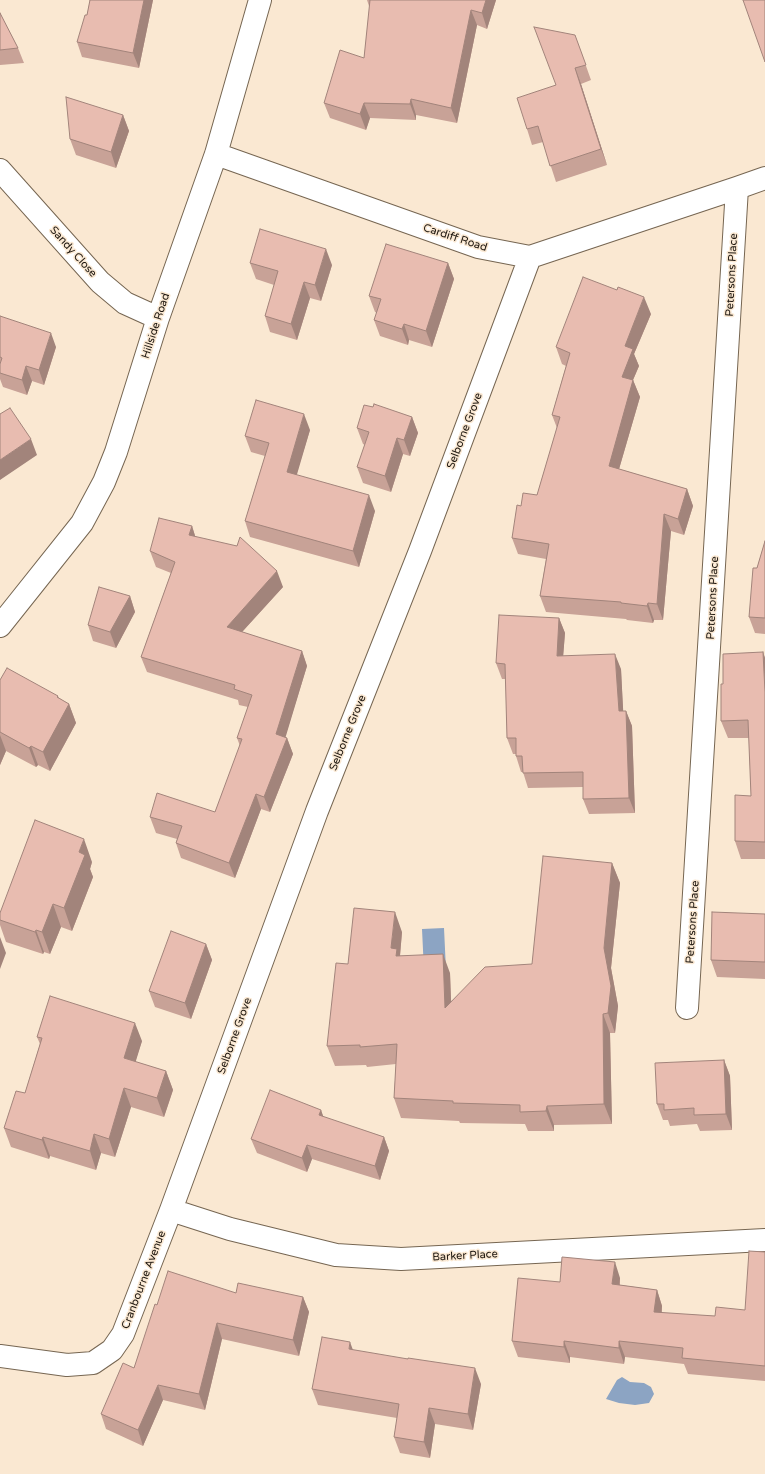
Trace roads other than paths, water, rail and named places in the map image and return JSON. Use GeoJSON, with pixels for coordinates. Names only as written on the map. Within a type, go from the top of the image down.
{"type":"FeatureCollection","features":[{"type":"Feature","properties":{"kind":"street","name":"Hillside Road"},"geometry":{"type":"LineString","coordinates":[[0,626],[82,523],[104,482],[116,452],[158,318],[216,154],[260,0]]}},
{"type":"Feature","properties":{"kind":"street","name":"Cardiff Road"},"geometry":{"type":"LineString","coordinates":[[216,154],[478,247],[530,257],[765,178]]}},
{"type":"Feature","properties":{"kind":"street","name":"Sandy Close"},"geometry":{"type":"LineString","coordinates":[[0,170],[100,282],[125,303],[158,318]]}},
{"type":"Feature","properties":{"kind":"street","name":"Petersons Place"},"geometry":{"type":"LineString","coordinates":[[687,1008],[737,188]]}},
{"type":"Feature","properties":{"kind":"street","name":"Selborne Grove"},"geometry":{"type":"LineString","coordinates":[[171,1210],[318,811],[420,551],[530,257]]}},
{"type":"Feature","properties":{"kind":"street","name":"Barker Place"},"geometry":{"type":"LineString","coordinates":[[171,1210],[230,1229],[336,1255],[401,1259],[765,1240]]}},
{"type":"Feature","properties":{"kind":"street","name":"Cranbourne Avenue"},"geometry":{"type":"LineString","coordinates":[[0,1356],[68,1365],[93,1363],[112,1350],[122,1334],[171,1210]]}},
{"type":"Feature","properties":{"kind":"water"},"geometry":{"type":"Polygon","coordinates":[[[444,928],[446,970],[424,971],[422,929],[444,928]]]}},
{"type":"Feature","properties":{"kind":"water"},"geometry":{"type":"Polygon","coordinates":[[[622,1377],[630,1382],[644,1383],[651,1387],[654,1394],[649,1403],[635,1405],[619,1403],[606,1399],[617,1380],[622,1377]]]}}]}
